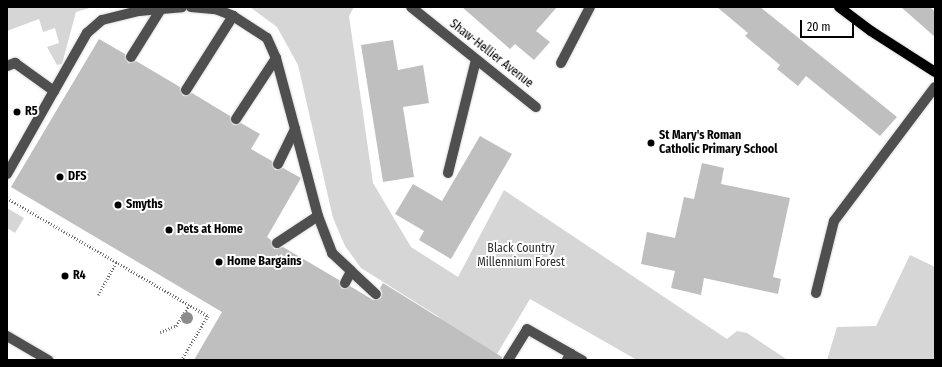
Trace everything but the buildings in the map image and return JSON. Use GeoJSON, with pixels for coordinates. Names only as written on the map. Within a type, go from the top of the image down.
{"type":"FeatureCollection","features":[{"type":"Feature","properties":{"kind":"main road"},"geometry":{"type":"LineString","coordinates":[[839,7],[871,31],[935,72]]}},
{"type":"Feature","properties":{"kind":"street"},"geometry":{"type":"LineString","coordinates":[[7,174],[87,33],[102,20],[139,11],[182,7]]}},
{"type":"Feature","properties":{"kind":"street"},"geometry":{"type":"LineString","coordinates":[[191,7],[216,9],[233,16],[267,38],[276,58],[318,216],[332,253],[376,294]]}},
{"type":"Feature","properties":{"kind":"street","name":"Shaw-Hellier Avenue"},"geometry":{"type":"LineString","coordinates":[[411,7],[536,107]]}},
{"type":"Feature","properties":{"kind":"street"},"geometry":{"type":"LineString","coordinates":[[561,64],[590,7]]}},
{"type":"Feature","properties":{"kind":"street"},"geometry":{"type":"LineString","coordinates":[[131,57],[161,9]]}},
{"type":"Feature","properties":{"kind":"street"},"geometry":{"type":"LineString","coordinates":[[186,90],[233,16]]}},
{"type":"Feature","properties":{"kind":"street"},"geometry":{"type":"LineString","coordinates":[[236,120],[276,58]]}},
{"type":"Feature","properties":{"kind":"street"},"geometry":{"type":"LineString","coordinates":[[448,173],[476,60]]}},
{"type":"Feature","properties":{"kind":"street"},"geometry":{"type":"LineString","coordinates":[[7,66],[15,63],[54,91]]}},
{"type":"Feature","properties":{"kind":"street"},"geometry":{"type":"LineString","coordinates":[[816,293],[834,221],[935,87]]}},
{"type":"Feature","properties":{"kind":"street"},"geometry":{"type":"LineString","coordinates":[[278,164],[295,129]]}},
{"type":"Feature","properties":{"kind":"street"},"geometry":{"type":"LineString","coordinates":[[277,243],[318,216]]}},
{"type":"Feature","properties":{"kind":"street"},"geometry":{"type":"LineString","coordinates":[[345,283],[351,271]]}},
{"type":"Feature","properties":{"kind":"street"},"geometry":{"type":"LineString","coordinates":[[508,360],[527,329],[569,357],[582,360]]}},
{"type":"Feature","properties":{"kind":"street"},"geometry":{"type":"LineString","coordinates":[[7,336],[48,360]]}},
{"type":"Feature","properties":{"kind":"path"},"geometry":{"type":"LineString","coordinates":[[7,198],[208,316],[182,360]]}},
{"type":"Feature","properties":{"kind":"path"},"geometry":{"type":"LineString","coordinates":[[98,294],[116,262]]}},
{"type":"Feature","properties":{"kind":"path"},"geometry":{"type":"LineString","coordinates":[[160,332],[176,326],[190,305]]}},
{"type":"Feature","properties":{"kind":"green space"},"geometry":{"type":"Polygon","coordinates":[[[7,7],[93,7],[76,12],[62,64],[57,65],[47,47],[59,43],[55,28],[43,32],[39,19],[7,31],[7,7]]]}},
{"type":"Feature","properties":{"kind":"green space","name":"Black Country Millennium Forest"},"geometry":{"type":"Polygon","coordinates":[[[250,7],[354,7],[349,16],[373,183],[411,247],[458,277],[504,190],[727,339],[737,331],[747,333],[788,360],[637,360],[530,299],[497,354],[442,323],[414,360],[439,317],[361,268],[345,246],[333,218],[298,65],[277,27],[250,7]]]}},
{"type":"Feature","properties":{"kind":"green space"},"geometry":{"type":"Polygon","coordinates":[[[7,208],[24,218],[15,233],[7,228],[7,208]]]}},
{"type":"Feature","properties":{"kind":"green space"},"geometry":{"type":"Polygon","coordinates":[[[910,255],[935,267],[935,360],[827,360],[837,327],[876,326],[910,255]]]}},
{"type":"Feature","properties":{"kind":"place","name":"R5"},"geometry":{"type":"Point","coordinates":[17,112]}},
{"type":"Feature","properties":{"kind":"place","name":"St Mary's Roman Catholic Primary School"},"geometry":{"type":"Point","coordinates":[651,143]}},
{"type":"Feature","properties":{"kind":"place","name":"DFS"},"geometry":{"type":"Point","coordinates":[60,177]}},
{"type":"Feature","properties":{"kind":"place","name":"Smyths"},"geometry":{"type":"Point","coordinates":[118,205]}},
{"type":"Feature","properties":{"kind":"place","name":"Pets at Home"},"geometry":{"type":"Point","coordinates":[169,230]}},
{"type":"Feature","properties":{"kind":"place","name":"Home Bargains"},"geometry":{"type":"Point","coordinates":[219,262]}},
{"type":"Feature","properties":{"kind":"place","name":"R4"},"geometry":{"type":"Point","coordinates":[65,276]}}]}
